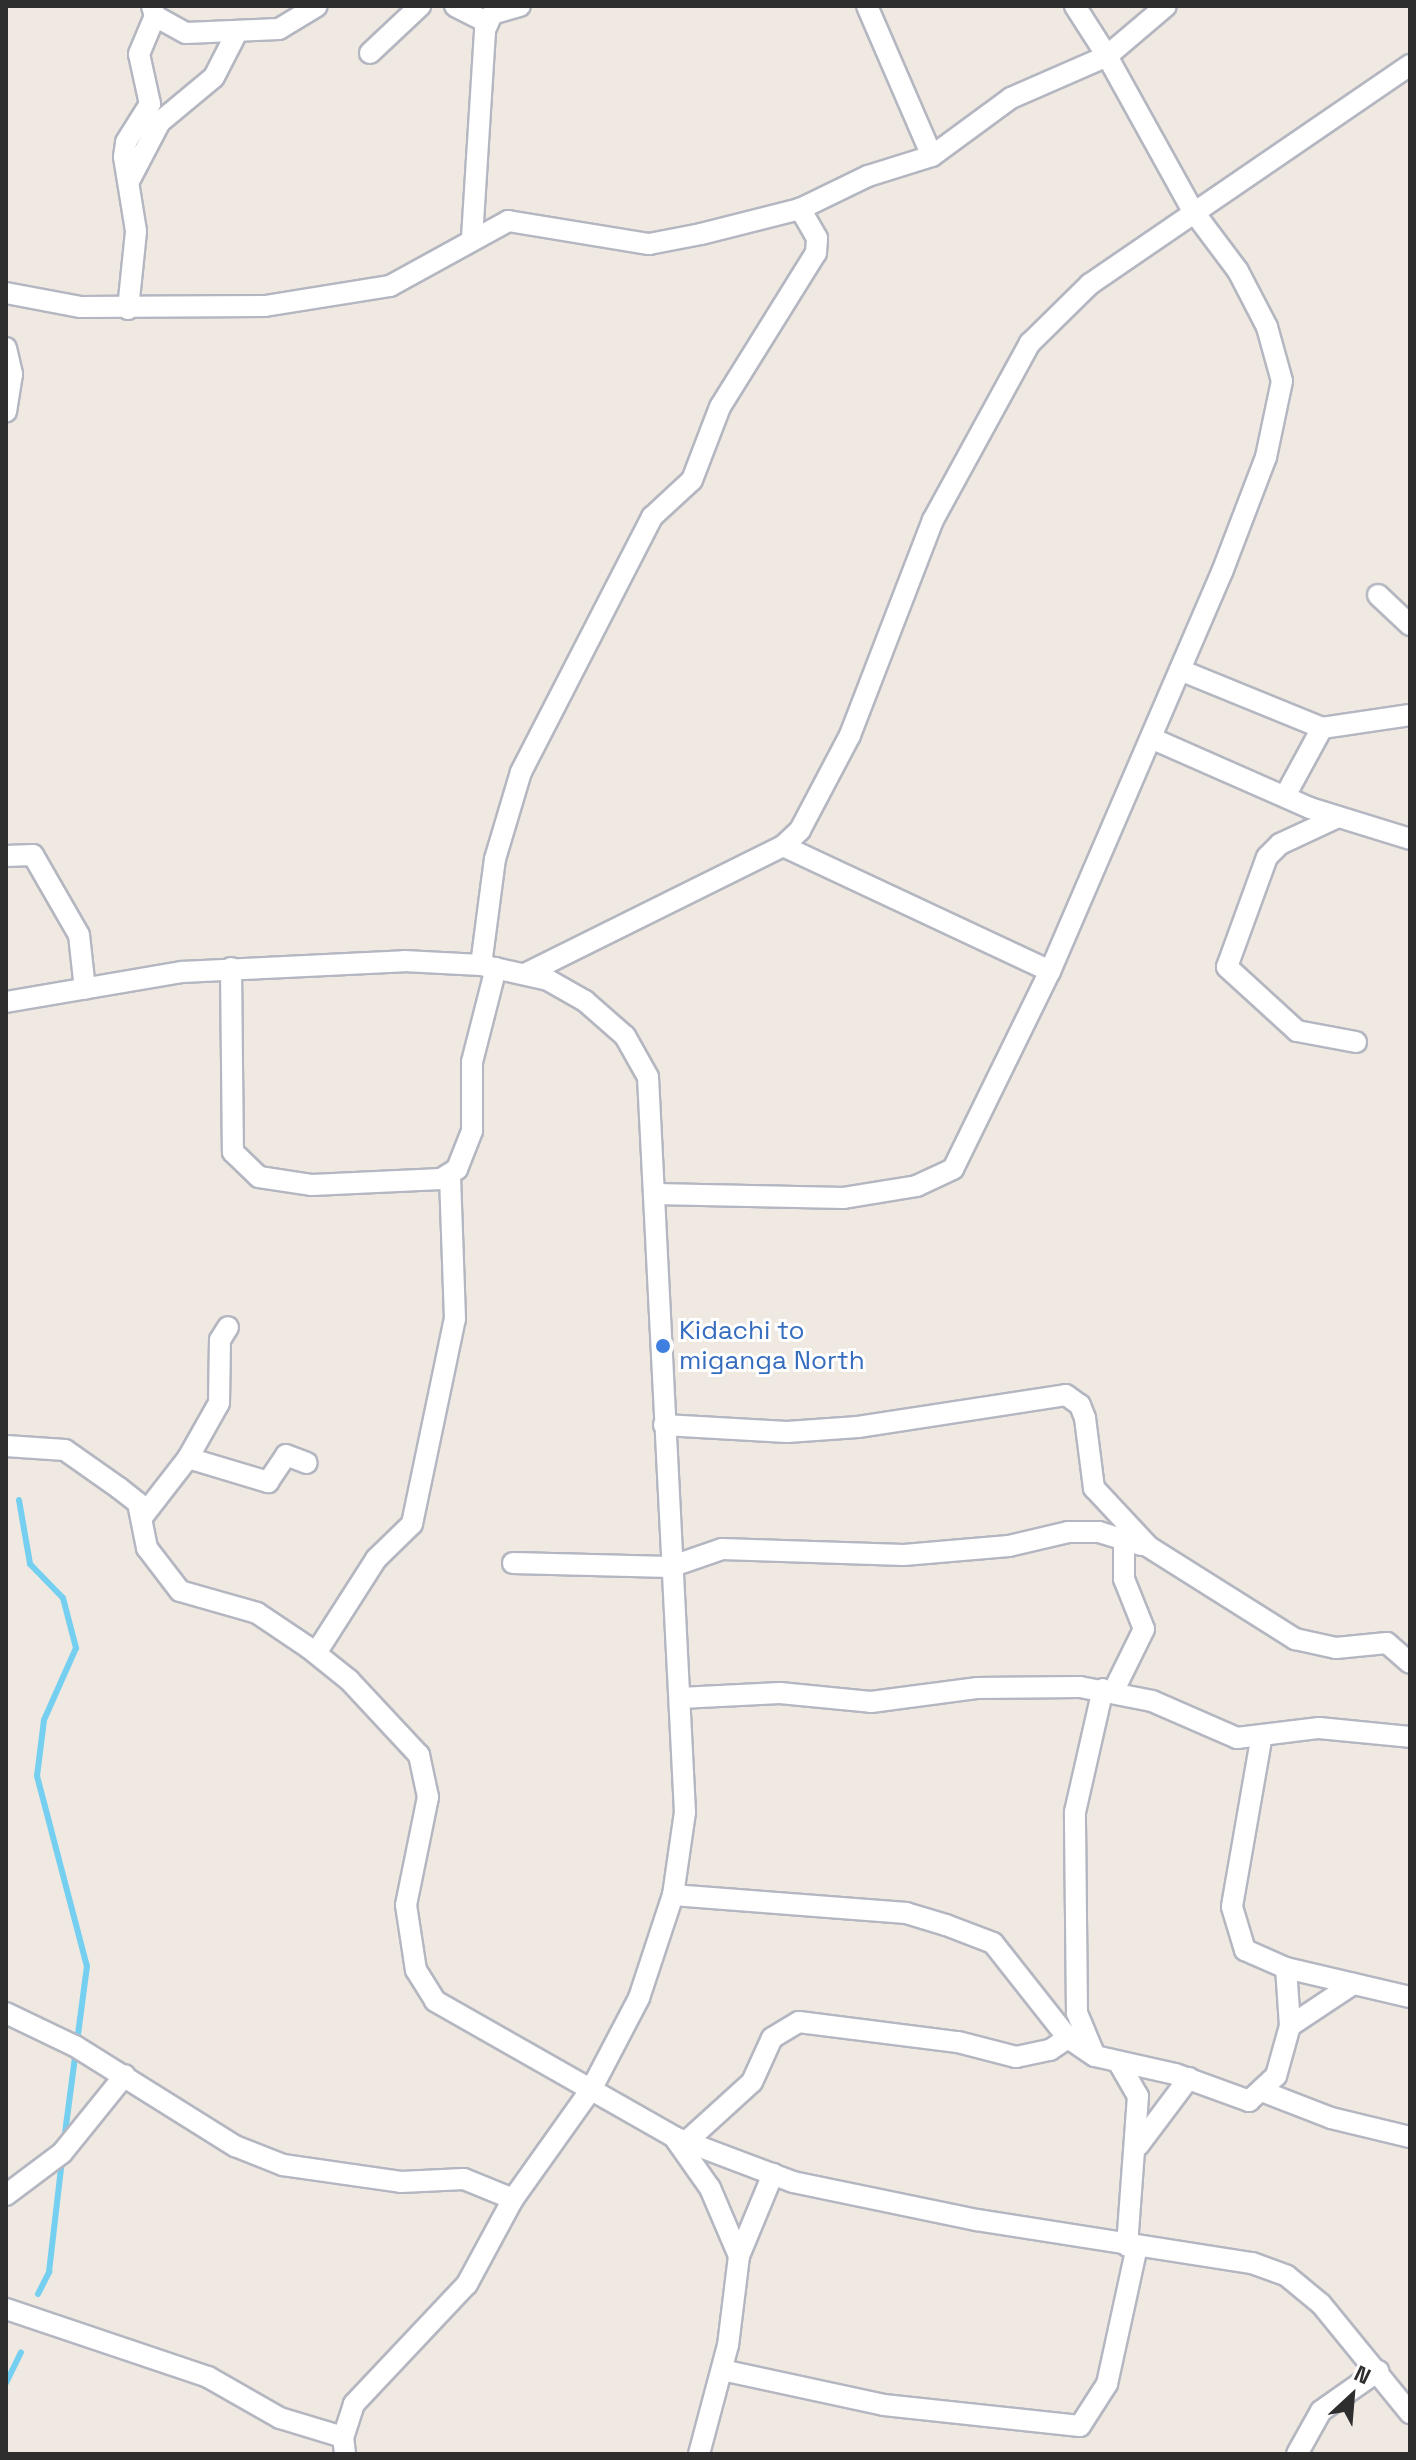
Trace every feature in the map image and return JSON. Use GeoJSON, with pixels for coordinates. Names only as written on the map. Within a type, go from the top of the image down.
{"type":"FeatureCollection","features":[{"type":"Feature","properties":{"kind":"street"},"geometry":{"type":"LineString","coordinates":[[128,309],[136,231],[126,142],[150,104],[141,39],[154,11],[186,33],[237,32],[279,29],[317,6]]}},
{"type":"Feature","properties":{"kind":"street"},"geometry":{"type":"LineString","coordinates":[[370,53],[420,6]]}},
{"type":"Feature","properties":{"kind":"street"},"geometry":{"type":"LineString","coordinates":[[455,6],[488,23]]}},
{"type":"Feature","properties":{"kind":"street"},"geometry":{"type":"LineString","coordinates":[[472,238],[488,23],[492,14],[520,6]]}},
{"type":"Feature","properties":{"kind":"street"},"geometry":{"type":"LineString","coordinates":[[867,6],[932,156]]}},
{"type":"Feature","properties":{"kind":"street"},"geometry":{"type":"LineString","coordinates":[[655,1194],[844,1198],[917,1186],[953,1169],[1050,971],[1180,670],[1266,457],[1282,381],[1267,327],[1245,285],[1193,211],[1107,56],[1075,6]]}},
{"type":"Feature","properties":{"kind":"street"},"geometry":{"type":"LineString","coordinates":[[6,293],[50,304],[128,309],[249,307],[356,296],[412,278],[472,238],[508,221],[649,244],[800,209],[868,176],[932,156],[1011,98],[1107,56],[1166,6]]}},
{"type":"Feature","properties":{"kind":"street"},"geometry":{"type":"LineString","coordinates":[[129,181],[160,122],[214,77],[237,32]]}},
{"type":"Feature","properties":{"kind":"street"},"geometry":{"type":"LineString","coordinates":[[525,974],[783,846],[821,799],[933,520],[1030,343],[1090,284],[1410,65]]}},
{"type":"Feature","properties":{"kind":"street"},"geometry":{"type":"LineString","coordinates":[[316,1653],[376,1559],[412,1524],[455,1319],[450,1176],[472,1131],[472,1062],[489,967],[495,859],[521,772],[652,517],[692,480],[720,407],[812,263],[817,238],[800,209]]}},
{"type":"Feature","properties":{"kind":"street"},"geometry":{"type":"LineString","coordinates":[[6,348],[12,374],[6,412]]}},
{"type":"Feature","properties":{"kind":"street"},"geometry":{"type":"LineString","coordinates":[[1378,595],[1410,625]]}},
{"type":"Feature","properties":{"kind":"street"},"geometry":{"type":"LineString","coordinates":[[1180,670],[1322,728],[1410,715]]}},
{"type":"Feature","properties":{"kind":"street"},"geometry":{"type":"LineString","coordinates":[[1285,796],[1322,728]]}},
{"type":"Feature","properties":{"kind":"street"},"geometry":{"type":"LineString","coordinates":[[1151,738],[1336,818],[1410,839]]}},
{"type":"Feature","properties":{"kind":"street"},"geometry":{"type":"LineString","coordinates":[[1336,818],[1280,844],[1267,857],[1227,967],[1297,1031],[1356,1042]]}},
{"type":"Feature","properties":{"kind":"street"},"geometry":{"type":"LineString","coordinates":[[783,846],[1050,971]]}},
{"type":"Feature","properties":{"kind":"street"},"geometry":{"type":"LineString","coordinates":[[6,856],[33,855],[79,935],[85,989]]}},
{"type":"Feature","properties":{"kind":"street"},"geometry":{"type":"LineString","coordinates":[[6,1002],[231,968],[404,961],[489,967],[525,974],[585,1001],[633,1050],[648,1077],[670,1567],[685,1812],[673,1895],[639,1998],[592,2088],[513,2199],[467,2284],[354,2404],[344,2445],[280,2418],[208,2377],[6,2309]]}},
{"type":"Feature","properties":{"kind":"street"},"geometry":{"type":"LineString","coordinates":[[231,968],[230,1119],[233,1152],[245,1169],[271,1181],[312,1185],[450,1176]]}},
{"type":"Feature","properties":{"kind":"street"},"geometry":{"type":"LineString","coordinates":[[143,1516],[188,1458],[219,1403],[220,1340],[228,1327]]}},
{"type":"Feature","properties":{"kind":"street"},"geometry":{"type":"LineString","coordinates":[[664,1425],[787,1432],[871,1426],[1066,1395],[1085,1418],[1094,1488],[1149,1547],[1295,1639],[1336,1648],[1387,1643],[1410,1663]]}},
{"type":"Feature","properties":{"kind":"street"},"geometry":{"type":"LineString","coordinates":[[6,1446],[65,1450],[138,1503],[147,1548],[180,1591],[257,1613],[316,1653],[382,1714],[419,1755],[426,1777],[406,1905],[421,1987],[452,2011],[680,2139],[773,2174],[1132,2246],[1252,2263],[1287,2276],[1321,2304],[1410,2413]]}},
{"type":"Feature","properties":{"kind":"street"},"geometry":{"type":"LineString","coordinates":[[188,1458],[268,1482],[286,1455],[307,1463]]}},
{"type":"Feature","properties":{"kind":"street"},"geometry":{"type":"LineString","coordinates":[[513,1563],[670,1567],[722,1549],[904,1555],[1009,1546],[1068,1532],[1149,1547]]}},
{"type":"Feature","properties":{"kind":"street"},"geometry":{"type":"LineString","coordinates":[[1095,2056],[1077,2013],[1075,1812],[1108,1690],[1137,1655],[1144,1629],[1124,1579],[1124,1540]]}},
{"type":"Feature","properties":{"kind":"street"},"geometry":{"type":"LineString","coordinates":[[680,1698],[780,1693],[871,1702],[978,1688],[1108,1690],[1237,1738],[1261,1740],[1319,1728],[1406,1730]]}},
{"type":"Feature","properties":{"kind":"street"},"geometry":{"type":"LineString","coordinates":[[1261,1740],[1232,1907],[1245,1950],[1286,1968],[1410,1997]]}},
{"type":"Feature","properties":{"kind":"street"},"geometry":{"type":"LineString","coordinates":[[673,1895],[906,1913],[946,1925],[993,1943],[1068,2038],[1095,2056],[1120,2065],[1189,2078],[1249,2101],[1264,2092],[1276,2076],[1290,2026],[1286,1968]]}},
{"type":"Feature","properties":{"kind":"street"},"geometry":{"type":"LineString","coordinates":[[1290,2026],[1353,1984]]}},
{"type":"Feature","properties":{"kind":"street"},"geometry":{"type":"LineString","coordinates":[[6,2013],[125,2075],[235,2146],[283,2165],[401,2182],[464,2179],[513,2199]]}},
{"type":"Feature","properties":{"kind":"street"},"geometry":{"type":"LineString","coordinates":[[680,2139],[752,2082],[772,2038],[799,2022],[958,2042],[1016,2057],[1050,2050],[1068,2038]]}},
{"type":"Feature","properties":{"kind":"street"},"geometry":{"type":"LineString","coordinates":[[722,2370],[869,2403],[1080,2426],[1107,2384],[1132,2246],[1138,2096],[1120,2065]]}},
{"type":"Feature","properties":{"kind":"street"},"geometry":{"type":"LineString","coordinates":[[6,2195],[62,2153],[125,2075]]}},
{"type":"Feature","properties":{"kind":"street"},"geometry":{"type":"LineString","coordinates":[[1135,2149],[1189,2078]]}},
{"type":"Feature","properties":{"kind":"street"},"geometry":{"type":"LineString","coordinates":[[1264,2092],[1331,2118],[1410,2137]]}},
{"type":"Feature","properties":{"kind":"street"},"geometry":{"type":"LineString","coordinates":[[680,2139],[710,2188],[739,2256],[740,2282],[722,2370],[699,2454]]}},
{"type":"Feature","properties":{"kind":"street"},"geometry":{"type":"LineString","coordinates":[[739,2256],[773,2174]]}},
{"type":"Feature","properties":{"kind":"street"},"geometry":{"type":"LineString","coordinates":[[1297,2454],[1321,2411],[1378,2371]]}},
{"type":"Feature","properties":{"kind":"waterway"},"geometry":{"type":"LineString","coordinates":[[19,1500],[30,1564],[63,1598],[76,1648],[44,1720],[37,1776],[87,1966],[64,2141]]}},
{"type":"Feature","properties":{"kind":"waterway"},"geometry":{"type":"LineString","coordinates":[[38,2294],[49,2272],[62,2160]]}},
{"type":"Feature","properties":{"kind":"waterway"},"geometry":{"type":"LineString","coordinates":[[6,2383],[21,2352]]}},
{"type":"Feature","properties":{"kind":"place","name":"Kidachi to miganga North"},"geometry":{"type":"Point","coordinates":[663,1346]}}]}
